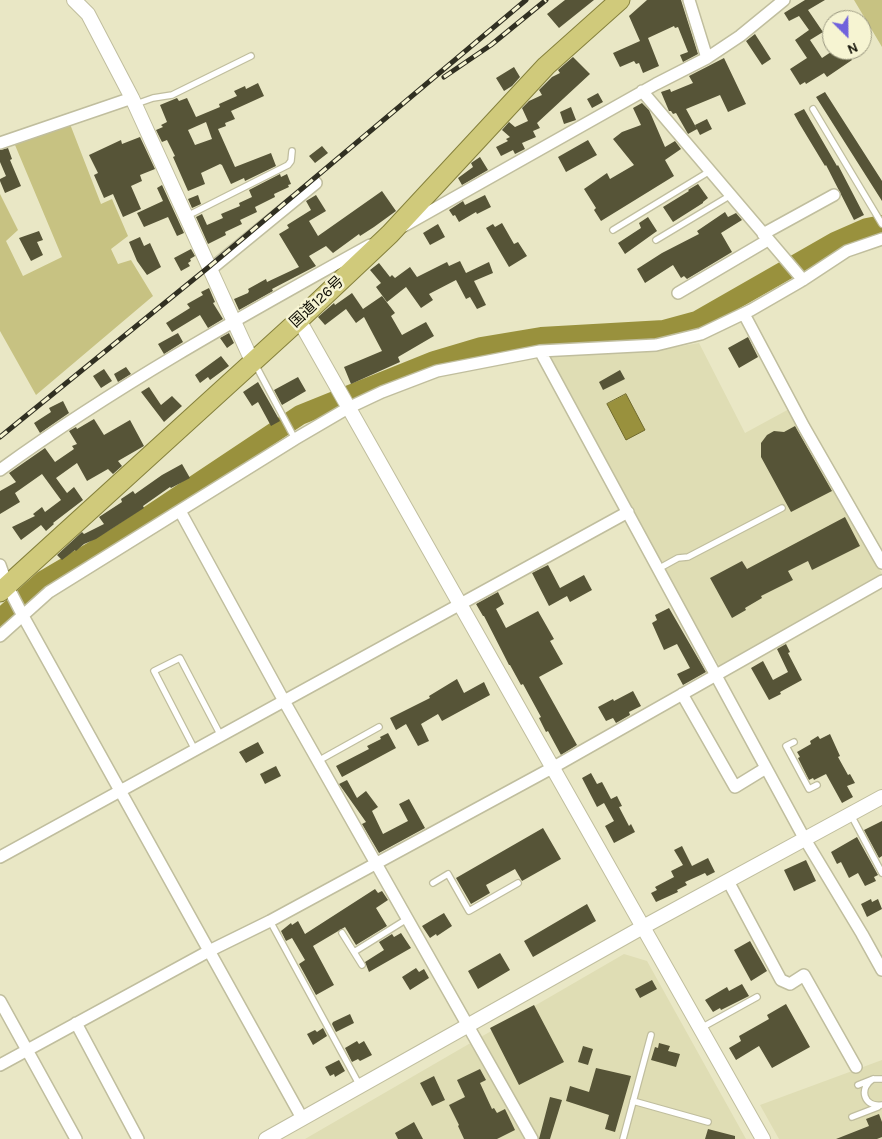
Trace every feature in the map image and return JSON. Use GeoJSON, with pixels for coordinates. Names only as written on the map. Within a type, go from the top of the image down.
{"type":"FeatureCollection","features":[{"type":"Feature","properties":{"kind":"highway","name":"国道126号"},"geometry":{"type":"LineString","coordinates":[[7,591],[390,234],[546,66],[620,0]]}},
{"type":"Feature","properties":{"kind":"street"},"geometry":{"type":"LineString","coordinates":[[74,0],[88,14],[134,101],[252,361]]}},
{"type":"Feature","properties":{"kind":"street"},"geometry":{"type":"LineString","coordinates":[[690,0],[707,58]]}},
{"type":"Feature","properties":{"kind":"street"},"geometry":{"type":"LineString","coordinates":[[0,470],[35,444],[132,380],[642,91],[707,58],[740,36],[784,0]]}},
{"type":"Feature","properties":{"kind":"street"},"geometry":{"type":"LineString","coordinates":[[642,91],[800,277]]}},
{"type":"Feature","properties":{"kind":"street"},"geometry":{"type":"LineString","coordinates":[[0,143],[134,101]]}},
{"type":"Feature","properties":{"kind":"street"},"geometry":{"type":"LineString","coordinates":[[211,269],[316,183]]}},
{"type":"Feature","properties":{"kind":"street"},"geometry":{"type":"LineString","coordinates":[[678,293],[834,195]]}},
{"type":"Feature","properties":{"kind":"street"},"geometry":{"type":"LineString","coordinates":[[0,636],[49,592],[295,439],[348,408],[382,392],[437,371],[540,351],[656,345],[701,334],[744,314],[800,277],[847,251],[882,239]]}},
{"type":"Feature","properties":{"kind":"street"},"geometry":{"type":"LineString","coordinates":[[744,314],[804,427],[882,563]]}},
{"type":"Feature","properties":{"kind":"street"},"geometry":{"type":"LineString","coordinates":[[299,320],[763,1139]]}},
{"type":"Feature","properties":{"kind":"street"},"geometry":{"type":"LineString","coordinates":[[540,351],[714,675],[805,839],[882,970]]}},
{"type":"Feature","properties":{"kind":"street"},"geometry":{"type":"LineString","coordinates":[[180,511],[284,701],[532,1139]]}},
{"type":"Feature","properties":{"kind":"street"},"geometry":{"type":"LineString","coordinates":[[0,857],[628,512]]}},
{"type":"Feature","properties":{"kind":"street"},"geometry":{"type":"LineString","coordinates":[[0,565],[7,591],[23,616],[302,1118]]}},
{"type":"Feature","properties":{"kind":"street"},"geometry":{"type":"LineString","coordinates":[[0,1065],[552,768],[882,581]]}},
{"type":"Feature","properties":{"kind":"street"},"geometry":{"type":"LineString","coordinates":[[682,694],[735,787],[766,768]]}},
{"type":"Feature","properties":{"kind":"street"},"geometry":{"type":"LineString","coordinates":[[266,1139],[882,797]]}},
{"type":"Feature","properties":{"kind":"street"},"geometry":{"type":"LineString","coordinates":[[728,881],[781,980],[790,984],[804,975],[856,1067]]}},
{"type":"Feature","properties":{"kind":"street"},"geometry":{"type":"LineString","coordinates":[[0,1001],[76,1139]]}},
{"type":"Feature","properties":{"kind":"street"},"geometry":{"type":"LineString","coordinates":[[76,1023],[138,1139]]}},
{"type":"Feature","properties":{"kind":"lane"},"geometry":{"type":"LineString","coordinates":[[134,101],[172,95],[251,56]]}},
{"type":"Feature","properties":{"kind":"lane"},"geometry":{"type":"LineString","coordinates":[[813,110],[881,221]]}},
{"type":"Feature","properties":{"kind":"lane"},"geometry":{"type":"LineString","coordinates":[[187,216],[288,166],[291,161],[292,151]]}},
{"type":"Feature","properties":{"kind":"lane"},"geometry":{"type":"LineString","coordinates":[[613,230],[710,171]]}},
{"type":"Feature","properties":{"kind":"lane"},"geometry":{"type":"LineString","coordinates":[[656,240],[731,195]]}},
{"type":"Feature","properties":{"kind":"lane"},"geometry":{"type":"LineString","coordinates":[[252,361],[295,439]]}},
{"type":"Feature","properties":{"kind":"lane"},"geometry":{"type":"LineString","coordinates":[[658,569],[678,558],[688,557],[782,508]]}},
{"type":"Feature","properties":{"kind":"lane"},"geometry":{"type":"LineString","coordinates":[[196,750],[154,672],[180,658],[221,736]]}},
{"type":"Feature","properties":{"kind":"lane"},"geometry":{"type":"LineString","coordinates":[[318,761],[379,727]]}},
{"type":"Feature","properties":{"kind":"lane"},"geometry":{"type":"LineString","coordinates":[[794,742],[786,746],[809,789],[817,785]]}},
{"type":"Feature","properties":{"kind":"lane"},"geometry":{"type":"LineString","coordinates":[[850,814],[882,873]]}},
{"type":"Feature","properties":{"kind":"lane"},"geometry":{"type":"LineString","coordinates":[[433,883],[448,874],[469,911],[518,883]]}},
{"type":"Feature","properties":{"kind":"lane"},"geometry":{"type":"LineString","coordinates":[[354,952],[407,919]]}},
{"type":"Feature","properties":{"kind":"lane"},"geometry":{"type":"LineString","coordinates":[[270,921],[360,1086]]}},
{"type":"Feature","properties":{"kind":"lane"},"geometry":{"type":"LineString","coordinates":[[342,933],[362,965]]}},
{"type":"Feature","properties":{"kind":"lane"},"geometry":{"type":"LineString","coordinates":[[701,1028],[757,997]]}},
{"type":"Feature","properties":{"kind":"lane"},"geometry":{"type":"LineString","coordinates":[[623,1139],[652,1035]]}},
{"type":"Feature","properties":{"kind":"lane"},"geometry":{"type":"LineString","coordinates":[[858,1085],[879,1078]]}},
{"type":"Feature","properties":{"kind":"lane"},"geometry":{"type":"LineString","coordinates":[[879,1078],[866,1085],[864,1094],[869,1103],[882,1106]]}},
{"type":"Feature","properties":{"kind":"lane"},"geometry":{"type":"LineString","coordinates":[[633,1101],[708,1122]]}},
{"type":"Feature","properties":{"kind":"lane"},"geometry":{"type":"LineString","coordinates":[[852,1117],[882,1106]]}},
{"type":"Feature","properties":{"kind":"shaded area"},"geometry":{"type":"Polygon","coordinates":[[[854,0],[882,0],[882,47],[872,30],[872,10],[860,10],[854,0]]]}},
{"type":"Feature","properties":{"kind":"shaded area"},"geometry":{"type":"Polygon","coordinates":[[[70,124],[101,204],[112,199],[128,236],[111,249],[118,264],[131,260],[153,296],[36,395],[0,331],[0,194],[18,230],[6,241],[23,276],[62,257],[15,145],[70,124]]]}},
{"type":"Feature","properties":{"kind":"shaded area"},"geometry":{"type":"Polygon","coordinates":[[[699,343],[745,433],[791,408],[882,574],[882,576],[720,667],[663,567],[550,358],[554,354],[647,352],[699,343]]]}},
{"type":"Feature","properties":{"kind":"shaded area"},"geometry":{"type":"Polygon","coordinates":[[[626,394],[645,430],[626,440],[607,404],[626,394]]]}},
{"type":"Feature","properties":{"kind":"shaded area"},"geometry":{"type":"Polygon","coordinates":[[[624,954],[647,961],[746,1139],[305,1139],[624,954]]]}},
{"type":"Feature","properties":{"kind":"shaded area"},"geometry":{"type":"Polygon","coordinates":[[[882,1060],[882,1139],[779,1139],[760,1105],[882,1060]]]}},
{"type":"Feature","properties":{"kind":"building"},"geometry":{"type":"Polygon","coordinates":[[[565,0],[594,0],[559,28],[547,14],[565,0]]]}},
{"type":"Feature","properties":{"kind":"building"},"geometry":{"type":"Polygon","coordinates":[[[647,0],[681,0],[698,54],[683,62],[680,55],[688,52],[678,27],[675,28],[674,26],[648,38],[659,66],[643,73],[639,63],[636,64],[634,61],[620,67],[613,53],[640,41],[629,16],[647,0]]]}},
{"type":"Feature","properties":{"kind":"building"},"geometry":{"type":"Polygon","coordinates":[[[805,0],[825,0],[808,10],[822,31],[822,33],[810,40],[822,60],[852,60],[827,77],[824,73],[806,84],[805,82],[800,85],[790,69],[807,58],[795,40],[809,30],[799,16],[789,21],[784,13],[805,0]]]}},
{"type":"Feature","properties":{"kind":"building"},"geometry":{"type":"Polygon","coordinates":[[[755,34],[771,59],[762,65],[746,41],[755,34]]]}},
{"type":"Feature","properties":{"kind":"building"},"geometry":{"type":"Polygon","coordinates":[[[573,57],[590,74],[537,123],[540,128],[533,131],[536,137],[522,143],[525,149],[515,154],[513,150],[501,156],[496,147],[508,141],[506,139],[510,137],[502,130],[509,122],[515,127],[528,121],[522,108],[529,101],[542,95],[539,90],[552,77],[560,73],[558,70],[573,57]]]}},
{"type":"Feature","properties":{"kind":"building"},"geometry":{"type":"Polygon","coordinates":[[[724,58],[746,104],[728,112],[720,95],[686,109],[697,129],[688,134],[676,113],[673,114],[669,111],[661,92],[670,89],[671,92],[693,83],[689,76],[724,58]]]}},
{"type":"Feature","properties":{"kind":"building"},"geometry":{"type":"Polygon","coordinates":[[[514,67],[520,77],[512,86],[504,91],[496,78],[514,67]]]}},
{"type":"Feature","properties":{"kind":"building"},"geometry":{"type":"Polygon","coordinates":[[[258,83],[264,96],[231,111],[235,119],[225,123],[226,126],[218,129],[235,167],[271,153],[276,166],[245,181],[244,178],[231,184],[220,164],[201,173],[205,184],[188,191],[167,140],[162,142],[156,130],[163,127],[161,125],[167,122],[160,105],[177,98],[179,101],[187,98],[196,117],[220,107],[219,104],[237,96],[234,91],[245,86],[246,89],[258,83]],[[206,122],[188,130],[195,145],[212,139],[206,122]]]}},
{"type":"Feature","properties":{"kind":"building"},"geometry":{"type":"Polygon","coordinates":[[[825,92],[882,181],[882,201],[816,97],[825,92]]]}},
{"type":"Feature","properties":{"kind":"building"},"geometry":{"type":"Polygon","coordinates":[[[598,93],[603,102],[592,108],[587,99],[598,93]]]}},
{"type":"Feature","properties":{"kind":"building"},"geometry":{"type":"Polygon","coordinates":[[[642,103],[649,110],[665,147],[675,141],[681,149],[665,160],[674,176],[601,221],[594,210],[596,208],[584,189],[607,173],[610,179],[634,165],[613,139],[622,132],[641,125],[633,108],[642,103]]]}},
{"type":"Feature","properties":{"kind":"building"},"geometry":{"type":"Polygon","coordinates":[[[571,107],[576,120],[564,124],[560,112],[571,107]]]}},
{"type":"Feature","properties":{"kind":"building"},"geometry":{"type":"Polygon","coordinates":[[[804,109],[838,165],[864,215],[854,220],[826,165],[799,123],[794,114],[804,109]]]}},
{"type":"Feature","properties":{"kind":"building"},"geometry":{"type":"Polygon","coordinates":[[[707,119],[712,129],[700,135],[695,125],[707,119]]]}},
{"type":"Feature","properties":{"kind":"building"},"geometry":{"type":"Polygon","coordinates":[[[140,137],[155,169],[140,175],[142,181],[131,186],[141,209],[123,217],[113,194],[104,198],[94,175],[98,173],[89,155],[121,140],[122,144],[140,137]]]}},
{"type":"Feature","properties":{"kind":"building"},"geometry":{"type":"Polygon","coordinates":[[[588,140],[597,155],[566,172],[558,157],[588,140]]]}},
{"type":"Feature","properties":{"kind":"building"},"geometry":{"type":"Polygon","coordinates":[[[322,146],[328,153],[315,163],[309,156],[322,146]]]}},
{"type":"Feature","properties":{"kind":"building"},"geometry":{"type":"Polygon","coordinates":[[[8,148],[12,159],[10,160],[21,186],[5,193],[0,181],[0,179],[6,176],[0,162],[0,150],[8,148]]]}},
{"type":"Feature","properties":{"kind":"building"},"geometry":{"type":"Polygon","coordinates":[[[480,157],[488,170],[462,185],[458,178],[473,167],[471,163],[480,157]]]}},
{"type":"Feature","properties":{"kind":"building"},"geometry":{"type":"Polygon","coordinates":[[[280,174],[281,177],[287,174],[291,184],[288,185],[289,187],[274,194],[275,197],[255,207],[257,212],[240,220],[242,224],[225,232],[226,235],[208,244],[196,217],[202,214],[207,225],[223,218],[221,214],[240,206],[239,203],[252,197],[249,190],[280,174]]]}},
{"type":"Feature","properties":{"kind":"building"},"geometry":{"type":"Polygon","coordinates":[[[698,184],[708,198],[673,222],[663,207],[698,184]]]}},
{"type":"Feature","properties":{"kind":"building"},"geometry":{"type":"Polygon","coordinates":[[[162,185],[184,233],[177,236],[168,217],[144,227],[137,213],[163,201],[157,188],[162,185]]]}},
{"type":"Feature","properties":{"kind":"building"},"geometry":{"type":"Polygon","coordinates":[[[382,191],[396,211],[333,253],[326,246],[309,256],[316,266],[272,289],[273,291],[239,310],[234,299],[248,293],[248,289],[266,279],[267,282],[299,267],[279,234],[289,228],[287,225],[311,210],[306,201],[316,195],[326,211],[309,221],[318,236],[382,191]]]}},
{"type":"Feature","properties":{"kind":"building"},"geometry":{"type":"Polygon","coordinates":[[[198,195],[201,204],[192,208],[188,199],[198,195]]]}},
{"type":"Feature","properties":{"kind":"building"},"geometry":{"type":"Polygon","coordinates":[[[485,195],[491,207],[477,214],[476,212],[459,222],[449,210],[463,201],[465,205],[485,195]]]}},
{"type":"Feature","properties":{"kind":"building"},"geometry":{"type":"Polygon","coordinates":[[[725,212],[728,217],[736,213],[742,220],[721,233],[732,252],[687,279],[684,276],[681,278],[673,265],[645,283],[637,269],[662,253],[699,234],[697,231],[725,212]]]}},
{"type":"Feature","properties":{"kind":"building"},"geometry":{"type":"Polygon","coordinates":[[[648,217],[657,231],[625,254],[618,243],[641,228],[639,223],[648,217]]]}},
{"type":"Feature","properties":{"kind":"building"},"geometry":{"type":"Polygon","coordinates":[[[502,223],[514,244],[518,242],[527,256],[509,267],[486,228],[493,224],[495,227],[502,223]]]}},
{"type":"Feature","properties":{"kind":"building"},"geometry":{"type":"Polygon","coordinates":[[[438,224],[445,237],[430,245],[423,233],[438,224]]]}},
{"type":"Feature","properties":{"kind":"building"},"geometry":{"type":"Polygon","coordinates":[[[39,231],[43,240],[37,242],[43,255],[31,261],[19,238],[39,231]]]}},
{"type":"Feature","properties":{"kind":"building"},"geometry":{"type":"Polygon","coordinates":[[[140,237],[144,246],[150,243],[161,267],[147,275],[137,261],[129,242],[140,237]]]}},
{"type":"Feature","properties":{"kind":"building"},"geometry":{"type":"Polygon","coordinates":[[[191,249],[195,256],[188,263],[190,266],[181,271],[174,258],[191,249]]]}},
{"type":"Feature","properties":{"kind":"building"},"geometry":{"type":"Polygon","coordinates":[[[460,261],[466,273],[489,262],[493,273],[474,281],[486,305],[477,309],[470,297],[466,299],[456,280],[429,294],[433,300],[421,308],[406,287],[387,302],[376,287],[381,283],[370,270],[379,263],[390,277],[392,275],[395,278],[410,267],[417,277],[447,262],[449,266],[460,261]]]}},
{"type":"Feature","properties":{"kind":"building"},"geometry":{"type":"Polygon","coordinates":[[[209,288],[215,302],[213,303],[223,319],[208,328],[200,315],[172,332],[166,323],[190,308],[187,304],[203,295],[201,292],[209,288]]]}},
{"type":"Feature","properties":{"kind":"building"},"geometry":{"type":"Polygon","coordinates":[[[352,293],[363,309],[382,296],[395,313],[391,316],[402,335],[426,322],[434,336],[398,357],[400,362],[351,384],[344,367],[382,351],[364,317],[356,323],[346,309],[325,325],[318,317],[334,303],[335,305],[352,293]]]}},
{"type":"Feature","properties":{"kind":"building"},"geometry":{"type":"Polygon","coordinates":[[[178,333],[183,342],[164,354],[158,344],[178,333]]]}},
{"type":"Feature","properties":{"kind":"building"},"geometry":{"type":"Polygon","coordinates":[[[229,333],[234,343],[227,348],[220,338],[229,333]]]}},
{"type":"Feature","properties":{"kind":"building"},"geometry":{"type":"Polygon","coordinates":[[[748,337],[758,357],[739,368],[728,348],[748,337]]]}},
{"type":"Feature","properties":{"kind":"building"},"geometry":{"type":"Polygon","coordinates":[[[221,356],[229,366],[210,380],[208,377],[200,383],[195,375],[221,356]]]}},
{"type":"Feature","properties":{"kind":"building"},"geometry":{"type":"Polygon","coordinates":[[[126,367],[131,374],[118,382],[114,374],[126,367]]]}},
{"type":"Feature","properties":{"kind":"building"},"geometry":{"type":"Polygon","coordinates":[[[104,369],[112,381],[101,388],[93,376],[104,369]]]}},
{"type":"Feature","properties":{"kind":"building"},"geometry":{"type":"Polygon","coordinates":[[[620,370],[625,379],[603,390],[599,382],[620,370]]]}},
{"type":"Feature","properties":{"kind":"building"},"geometry":{"type":"Polygon","coordinates":[[[298,377],[306,391],[282,405],[274,390],[298,377]]]}},
{"type":"Feature","properties":{"kind":"building"},"geometry":{"type":"Polygon","coordinates":[[[258,382],[280,421],[271,426],[258,402],[252,406],[243,392],[258,382]]]}},
{"type":"Feature","properties":{"kind":"building"},"geometry":{"type":"Polygon","coordinates":[[[149,387],[161,405],[172,396],[182,406],[164,422],[141,392],[149,387]]]}},
{"type":"Feature","properties":{"kind":"building"},"geometry":{"type":"Polygon","coordinates":[[[63,401],[69,413],[40,433],[34,423],[51,412],[49,408],[63,401]]]}},
{"type":"Feature","properties":{"kind":"building"},"geometry":{"type":"Polygon","coordinates":[[[94,419],[104,435],[130,420],[144,446],[118,461],[122,466],[113,474],[108,469],[87,481],[77,463],[56,478],[67,493],[74,487],[83,500],[53,523],[46,531],[41,525],[21,540],[12,527],[35,516],[33,514],[42,507],[45,512],[61,500],[42,474],[15,493],[20,502],[0,514],[0,491],[16,482],[9,473],[45,448],[55,462],[74,449],[72,446],[77,444],[69,431],[76,427],[77,429],[94,419]]]}},
{"type":"Feature","properties":{"kind":"building"},"geometry":{"type":"Polygon","coordinates":[[[795,426],[832,491],[791,512],[761,457],[761,443],[767,435],[774,431],[784,432],[795,426]]]}},
{"type":"Feature","properties":{"kind":"building"},"geometry":{"type":"Polygon","coordinates":[[[182,464],[190,478],[170,487],[143,506],[144,508],[96,539],[84,544],[62,560],[57,555],[82,532],[84,534],[104,524],[99,517],[122,502],[121,499],[133,491],[135,494],[182,464]]]}},
{"type":"Feature","properties":{"kind":"building"},"geometry":{"type":"Polygon","coordinates":[[[845,517],[860,546],[812,570],[808,561],[788,571],[793,580],[761,596],[762,598],[732,618],[710,578],[742,561],[747,569],[845,517]]]}},
{"type":"Feature","properties":{"kind":"building"},"geometry":{"type":"Polygon","coordinates":[[[548,565],[560,588],[584,575],[592,590],[570,602],[567,596],[549,606],[532,573],[548,565]]]}},
{"type":"Feature","properties":{"kind":"building"},"geometry":{"type":"Polygon","coordinates":[[[498,592],[504,604],[496,609],[506,628],[538,611],[554,639],[550,641],[563,664],[539,677],[577,745],[561,755],[548,731],[546,732],[539,718],[541,717],[523,684],[521,685],[509,665],[476,604],[498,592]]]}},
{"type":"Feature","properties":{"kind":"building"},"geometry":{"type":"Polygon","coordinates":[[[669,608],[706,672],[683,685],[677,674],[690,668],[677,644],[664,650],[652,623],[657,620],[655,615],[669,608]]]}},
{"type":"Feature","properties":{"kind":"building"},"geometry":{"type":"Polygon","coordinates":[[[786,644],[790,652],[788,653],[802,680],[769,700],[751,668],[763,661],[773,680],[788,672],[777,649],[786,644]]]}},
{"type":"Feature","properties":{"kind":"building"},"geometry":{"type":"Polygon","coordinates":[[[457,679],[464,693],[484,682],[490,695],[442,721],[438,714],[421,724],[429,741],[418,746],[406,724],[396,730],[390,718],[430,698],[429,696],[457,679]]]}},
{"type":"Feature","properties":{"kind":"building"},"geometry":{"type":"Polygon","coordinates":[[[633,691],[641,706],[629,712],[630,715],[616,723],[613,718],[606,721],[598,707],[633,691]]]}},
{"type":"Feature","properties":{"kind":"building"},"geometry":{"type":"Polygon","coordinates":[[[388,733],[396,748],[342,777],[336,766],[369,749],[367,746],[388,733]]]}},
{"type":"Feature","properties":{"kind":"building"},"geometry":{"type":"Polygon","coordinates":[[[830,734],[840,756],[838,757],[855,783],[847,786],[853,797],[842,803],[826,774],[814,780],[813,778],[809,780],[798,758],[800,757],[797,752],[811,744],[810,741],[818,736],[820,739],[830,734]]]}},
{"type":"Feature","properties":{"kind":"building"},"geometry":{"type":"Polygon","coordinates":[[[258,742],[264,753],[246,763],[239,752],[258,742]]]}},
{"type":"Feature","properties":{"kind":"building"},"geometry":{"type":"Polygon","coordinates":[[[276,766],[281,776],[265,784],[260,774],[276,766]]]}},
{"type":"Feature","properties":{"kind":"building"},"geometry":{"type":"Polygon","coordinates":[[[591,773],[597,784],[602,782],[611,799],[617,796],[622,806],[619,807],[629,826],[631,824],[635,832],[614,843],[605,826],[614,821],[604,803],[597,807],[582,778],[591,773]]]}},
{"type":"Feature","properties":{"kind":"building"},"geometry":{"type":"Polygon","coordinates":[[[347,780],[357,798],[366,791],[378,807],[372,811],[383,834],[408,821],[399,804],[409,799],[425,828],[379,853],[362,824],[366,822],[339,784],[347,780]]]}},
{"type":"Feature","properties":{"kind":"building"},"geometry":{"type":"Polygon","coordinates":[[[882,821],[882,856],[879,858],[864,830],[882,821]]]}},
{"type":"Feature","properties":{"kind":"building"},"geometry":{"type":"Polygon","coordinates":[[[543,828],[561,859],[522,881],[515,869],[486,885],[490,893],[471,904],[456,878],[543,828]]]}},
{"type":"Feature","properties":{"kind":"building"},"geometry":{"type":"Polygon","coordinates":[[[857,837],[878,875],[874,877],[876,881],[865,886],[858,873],[849,878],[841,862],[837,864],[831,852],[857,837]]]}},
{"type":"Feature","properties":{"kind":"building"},"geometry":{"type":"Polygon","coordinates":[[[682,846],[692,866],[708,858],[715,872],[707,876],[705,873],[685,882],[687,885],[677,890],[678,892],[656,902],[651,893],[657,890],[655,887],[674,877],[671,871],[683,865],[674,850],[682,846]]]}},
{"type":"Feature","properties":{"kind":"building"},"geometry":{"type":"Polygon","coordinates":[[[806,860],[816,881],[794,891],[784,870],[806,860]]]}},
{"type":"Feature","properties":{"kind":"building"},"geometry":{"type":"Polygon","coordinates":[[[375,889],[378,893],[382,891],[388,900],[376,908],[387,926],[356,945],[345,927],[313,946],[334,985],[316,995],[299,964],[305,960],[292,938],[286,941],[281,931],[291,923],[292,925],[298,921],[305,934],[375,889]]]}},
{"type":"Feature","properties":{"kind":"building"},"geometry":{"type":"Polygon","coordinates":[[[871,899],[872,902],[878,899],[882,909],[867,917],[861,904],[871,899]]]}},
{"type":"Feature","properties":{"kind":"building"},"geometry":{"type":"Polygon","coordinates":[[[587,904],[596,921],[533,957],[524,941],[587,904]]]}},
{"type":"Feature","properties":{"kind":"building"},"geometry":{"type":"Polygon","coordinates":[[[444,913],[452,926],[437,936],[436,934],[430,938],[422,926],[444,913]]]}},
{"type":"Feature","properties":{"kind":"building"},"geometry":{"type":"Polygon","coordinates":[[[401,933],[411,948],[369,972],[365,962],[384,950],[379,942],[392,934],[394,937],[401,933]]]}},
{"type":"Feature","properties":{"kind":"building"},"geometry":{"type":"Polygon","coordinates":[[[750,941],[767,971],[751,981],[734,950],[750,941]]]}},
{"type":"Feature","properties":{"kind":"building"},"geometry":{"type":"Polygon","coordinates":[[[500,953],[510,970],[478,989],[468,971],[500,953]]]}},
{"type":"Feature","properties":{"kind":"building"},"geometry":{"type":"Polygon","coordinates":[[[416,968],[419,972],[424,969],[429,978],[410,990],[402,977],[416,968]]]}},
{"type":"Feature","properties":{"kind":"building"},"geometry":{"type":"Polygon","coordinates":[[[652,980],[657,989],[640,998],[635,989],[652,980]]]}},
{"type":"Feature","properties":{"kind":"building"},"geometry":{"type":"Polygon","coordinates":[[[742,984],[749,996],[721,1010],[720,1008],[713,1012],[705,1000],[727,987],[729,991],[742,984]]]}},
{"type":"Feature","properties":{"kind":"building"},"geometry":{"type":"Polygon","coordinates":[[[786,1004],[810,1047],[772,1068],[759,1046],[736,1060],[729,1048],[741,1041],[739,1036],[769,1019],[767,1015],[786,1004]]]}},
{"type":"Feature","properties":{"kind":"building"},"geometry":{"type":"Polygon","coordinates":[[[534,1005],[564,1062],[519,1085],[490,1028],[534,1005]]]}},
{"type":"Feature","properties":{"kind":"building"},"geometry":{"type":"Polygon","coordinates":[[[350,1014],[354,1023],[336,1032],[332,1024],[333,1022],[350,1014]]]}},
{"type":"Feature","properties":{"kind":"building"},"geometry":{"type":"Polygon","coordinates":[[[323,1028],[327,1036],[313,1045],[307,1034],[315,1030],[317,1032],[323,1028]]]}},
{"type":"Feature","properties":{"kind":"building"},"geometry":{"type":"Polygon","coordinates":[[[357,1041],[359,1044],[364,1041],[372,1055],[360,1061],[358,1059],[352,1062],[345,1048],[357,1041]]]}},
{"type":"Feature","properties":{"kind":"building"},"geometry":{"type":"Polygon","coordinates":[[[659,1043],[670,1046],[668,1051],[680,1054],[676,1067],[651,1060],[655,1047],[658,1048],[659,1043]]]}},
{"type":"Feature","properties":{"kind":"building"},"geometry":{"type":"Polygon","coordinates":[[[583,1046],[593,1049],[588,1065],[578,1062],[583,1046]]]}},
{"type":"Feature","properties":{"kind":"building"},"geometry":{"type":"Polygon","coordinates":[[[339,1060],[345,1071],[335,1077],[334,1074],[330,1076],[325,1067],[339,1060]]]}},
{"type":"Feature","properties":{"kind":"building"},"geometry":{"type":"Polygon","coordinates":[[[596,1068],[631,1076],[615,1132],[605,1129],[609,1115],[566,1101],[570,1086],[589,1092],[596,1068]]]}},
{"type":"Feature","properties":{"kind":"building"},"geometry":{"type":"Polygon","coordinates":[[[480,1069],[486,1080],[480,1083],[492,1109],[494,1108],[497,1113],[505,1109],[515,1130],[497,1139],[464,1139],[449,1105],[465,1097],[457,1080],[480,1069]]]}},
{"type":"Feature","properties":{"kind":"building"},"geometry":{"type":"Polygon","coordinates":[[[434,1076],[445,1100],[432,1106],[420,1083],[434,1076]]]}},
{"type":"Feature","properties":{"kind":"building"},"geometry":{"type":"Polygon","coordinates":[[[550,1097],[562,1100],[550,1139],[539,1139],[550,1097]]]}},
{"type":"Feature","properties":{"kind":"building"},"geometry":{"type":"Polygon","coordinates":[[[879,1114],[882,1122],[882,1137],[877,1139],[836,1139],[869,1126],[866,1119],[879,1114]]]}},
{"type":"Feature","properties":{"kind":"building"},"geometry":{"type":"Polygon","coordinates":[[[414,1122],[423,1139],[398,1139],[395,1133],[414,1122]]]}},
{"type":"Feature","properties":{"kind":"building"},"geometry":{"type":"Polygon","coordinates":[[[708,1129],[735,1136],[735,1139],[705,1139],[708,1129]]]}},
{"type":"Feature","properties":{"kind":"waterway"},"geometry":{"type":"LineString","coordinates":[[0,619],[44,580],[117,537],[300,415],[434,361],[481,347],[541,337],[664,330],[697,321],[835,242],[867,228],[882,225]]}},
{"type":"Feature","properties":{"kind":"railway"},"geometry":{"type":"LineString","coordinates":[[0,437],[210,266],[526,0]]}},
{"type":"Feature","properties":{"kind":"railway"},"geometry":{"type":"LineString","coordinates":[[444,77],[491,45],[546,0]]}}]}
